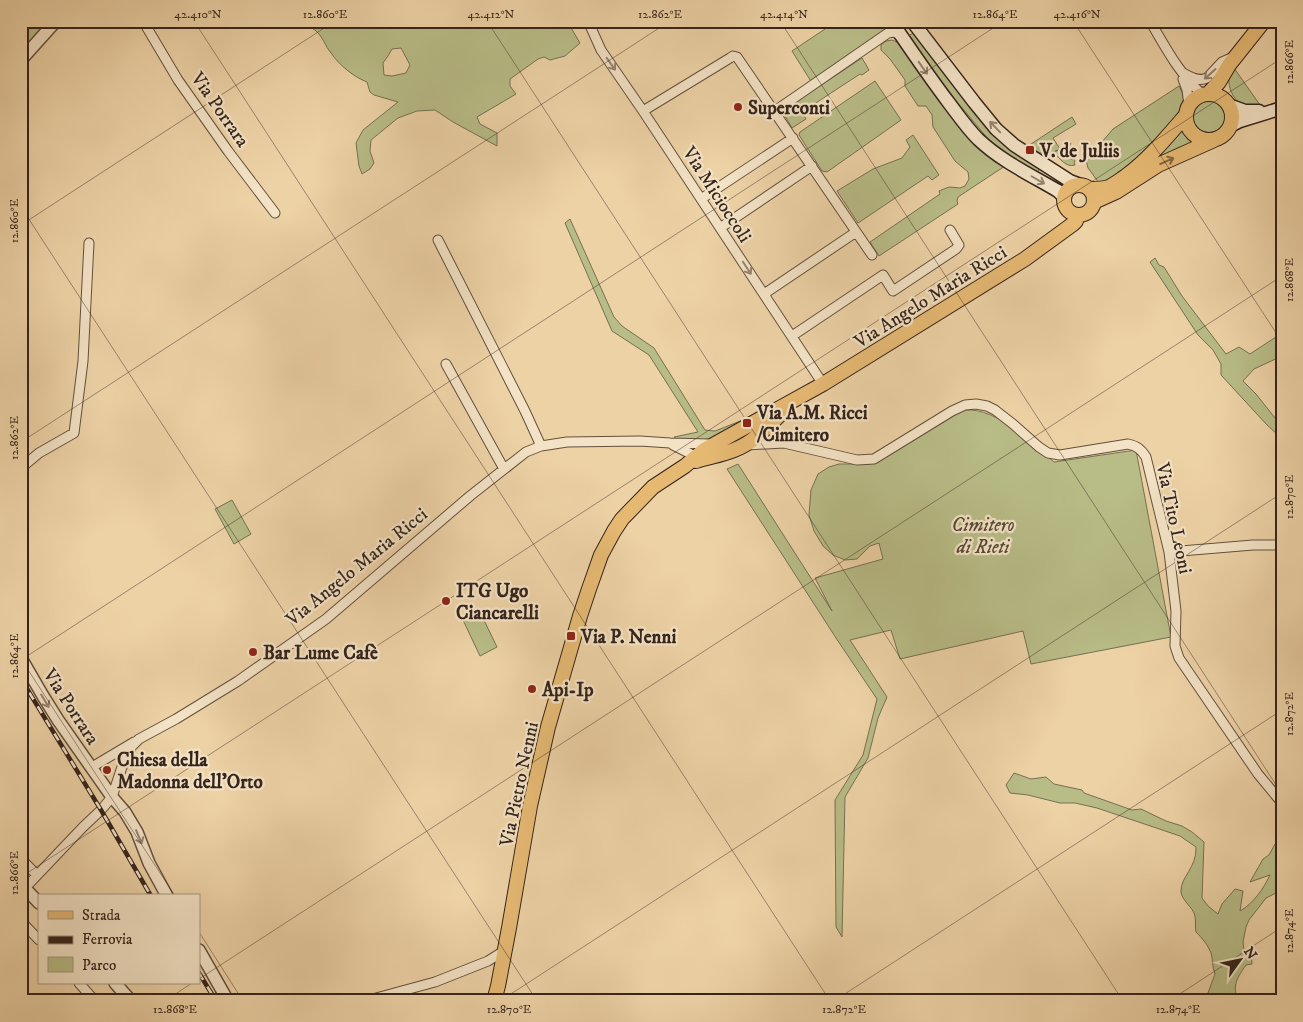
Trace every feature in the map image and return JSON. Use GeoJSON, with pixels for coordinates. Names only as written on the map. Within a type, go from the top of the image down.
{"type":"FeatureCollection","features":[{"type":"Feature","properties":{"kind":"main road"},"geometry":{"type":"LineString","coordinates":[[908,21],[903,26],[892,28],[978,139],[1012,164],[1058,191],[1064,197]]}},
{"type":"Feature","properties":{"kind":"main road"},"geometry":{"type":"LineString","coordinates":[[912,21],[996,129],[1014,144],[1070,182],[1084,187],[1093,193],[1093,207],[1086,213],[1077,215],[1068,211],[1064,202],[1064,197],[1069,188],[1084,187],[1101,189],[1108,187],[1137,168],[1154,152],[1196,98],[1206,94],[1219,82],[1228,65],[1264,21]]}},
{"type":"Feature","properties":{"kind":"main road"},"geometry":{"type":"LineString","coordinates":[[1230,126],[1232,115],[1226,102],[1225,82],[1237,55]]}},
{"type":"Feature","properties":{"kind":"main road"},"geometry":{"type":"LineString","coordinates":[[1206,94],[1218,96],[1245,111],[1282,108]]}},
{"type":"Feature","properties":{"kind":"main road"},"geometry":{"type":"LineString","coordinates":[[1094,202],[1116,192],[1158,165],[1223,135],[1230,126],[1282,108]]}},
{"type":"Feature","properties":{"kind":"main road"},"geometry":{"type":"LineString","coordinates":[[1188,110],[1188,126],[1194,135],[1204,139],[1214,139]]}},
{"type":"Feature","properties":{"kind":"main road","name":"Via Angelo Maria Ricci"},"geometry":{"type":"LineString","coordinates":[[684,466],[738,431],[765,421],[795,400],[824,384],[1025,259],[1073,224],[1076,221],[1077,215]]}},
{"type":"Feature","properties":{"kind":"main road","name":"Via Angelo Maria Ricci"},"geometry":{"type":"LineString","coordinates":[[699,458],[732,451],[745,445],[760,434],[765,421]]}},
{"type":"Feature","properties":{"kind":"main road","name":"Via Pietro Nenni"},"geometry":{"type":"LineString","coordinates":[[494,1001],[530,806],[548,727],[580,616],[601,555],[614,531],[629,510],[653,487],[684,466]]}},
{"type":"Feature","properties":{"kind":"street"},"geometry":{"type":"LineString","coordinates":[[21,60],[56,21]]}},
{"type":"Feature","properties":{"kind":"street","name":"Via Porrara"},"geometry":{"type":"LineString","coordinates":[[143,21],[178,80],[275,213]]}},
{"type":"Feature","properties":{"kind":"street","name":"Via Micioccoli"},"geometry":{"type":"LineString","coordinates":[[589,21],[601,50],[643,110],[824,384]]}},
{"type":"Feature","properties":{"kind":"street"},"geometry":{"type":"LineString","coordinates":[[1150,21],[1181,72],[1192,85],[1206,94]]}},
{"type":"Feature","properties":{"kind":"street"},"geometry":{"type":"LineString","coordinates":[[775,111],[892,28]]}},
{"type":"Feature","properties":{"kind":"street"},"geometry":{"type":"LineString","coordinates":[[1181,72],[1192,78],[1204,80],[1222,62],[1237,55]]}},
{"type":"Feature","properties":{"kind":"street"},"geometry":{"type":"LineString","coordinates":[[643,110],[734,56],[739,58],[872,255]]}},
{"type":"Feature","properties":{"kind":"street"},"geometry":{"type":"LineString","coordinates":[[1181,72],[1187,90],[1188,110]]}},
{"type":"Feature","properties":{"kind":"street"},"geometry":{"type":"LineString","coordinates":[[701,199],[793,138]]}},
{"type":"Feature","properties":{"kind":"street"},"geometry":{"type":"LineString","coordinates":[[720,228],[812,166]]}},
{"type":"Feature","properties":{"kind":"street"},"geometry":{"type":"LineString","coordinates":[[792,336],[883,275],[893,291],[956,249],[959,245],[950,230]]}},
{"type":"Feature","properties":{"kind":"street"},"geometry":{"type":"LineString","coordinates":[[764,294],[856,232]]}},
{"type":"Feature","properties":{"kind":"street"},"geometry":{"type":"LineString","coordinates":[[438,240],[541,446]]}},
{"type":"Feature","properties":{"kind":"street"},"geometry":{"type":"LineString","coordinates":[[21,468],[39,453],[74,432],[84,361],[89,243]]}},
{"type":"Feature","properties":{"kind":"street"},"geometry":{"type":"LineString","coordinates":[[446,364],[504,469]]}},
{"type":"Feature","properties":{"kind":"street","name":"Via Tito Leoni"},"geometry":{"type":"LineString","coordinates":[[745,445],[784,443],[857,460],[874,459],[952,411],[965,405],[976,404],[995,410],[1048,453],[1060,455],[1128,444],[1142,450],[1146,457],[1169,552],[1176,611],[1175,646],[1179,658],[1258,774],[1282,803]]}},
{"type":"Feature","properties":{"kind":"street"},"geometry":{"type":"LineString","coordinates":[[765,421],[784,443]]}},
{"type":"Feature","properties":{"kind":"street"},"geometry":{"type":"LineString","coordinates":[[738,431],[745,445]]}},
{"type":"Feature","properties":{"kind":"street","name":"Via Angelo Maria Ricci"},"geometry":{"type":"LineString","coordinates":[[23,886],[37,875],[112,797],[125,758],[139,739],[238,681],[326,619],[406,549],[526,452],[541,446],[567,442],[640,441],[670,444],[710,444],[721,441]]}},
{"type":"Feature","properties":{"kind":"street"},"geometry":{"type":"LineString","coordinates":[[721,441],[732,451]]}},
{"type":"Feature","properties":{"kind":"street","name":"Via Angelo Maria Ricci"},"geometry":{"type":"LineString","coordinates":[[670,444],[699,458]]}},
{"type":"Feature","properties":{"kind":"street"},"geometry":{"type":"LineString","coordinates":[[679,448],[684,466]]}},
{"type":"Feature","properties":{"kind":"street"},"geometry":{"type":"LineString","coordinates":[[1169,552],[1253,545],[1282,545]]}},
{"type":"Feature","properties":{"kind":"street","name":"Via Porrara"},"geometry":{"type":"LineString","coordinates":[[21,658],[47,704],[137,832],[149,863],[166,894]]}},
{"type":"Feature","properties":{"kind":"street"},"geometry":{"type":"LineString","coordinates":[[92,768],[139,739]]}},
{"type":"Feature","properties":{"kind":"street"},"geometry":{"type":"LineString","coordinates":[[21,859],[37,875]]}},
{"type":"Feature","properties":{"kind":"street"},"geometry":{"type":"LineString","coordinates":[[23,886],[38,902]]}},
{"type":"Feature","properties":{"kind":"street"},"geometry":{"type":"LineString","coordinates":[[21,921],[38,939]]}},
{"type":"Feature","properties":{"kind":"street"},"geometry":{"type":"LineString","coordinates":[[365,1001],[435,982],[488,961],[504,951]]}},
{"type":"Feature","properties":{"kind":"street"},"geometry":{"type":"LineString","coordinates":[[200,952],[228,1001]]}},
{"type":"Feature","properties":{"kind":"street"},"geometry":{"type":"LineString","coordinates":[[488,961],[493,963],[500,973]]}},
{"type":"Feature","properties":{"kind":"street"},"geometry":{"type":"LineString","coordinates":[[80,984],[95,1001]]}},
{"type":"Feature","properties":{"kind":"street"},"geometry":{"type":"LineString","coordinates":[[116,984],[131,1001]]}},
{"type":"Feature","properties":{"kind":"green space"},"geometry":{"type":"Polygon","coordinates":[[[28,21],[54,21],[21,58],[21,28],[28,21]]]}},
{"type":"Feature","properties":{"kind":"green space"},"geometry":{"type":"Polygon","coordinates":[[[299,21],[443,21],[452,25],[455,21],[567,21],[580,43],[565,56],[550,60],[544,57],[538,59],[510,79],[510,86],[516,94],[477,117],[480,124],[497,133],[497,146],[435,110],[417,111],[398,118],[371,140],[370,151],[374,163],[370,169],[362,174],[356,143],[363,130],[398,102],[370,92],[367,82],[342,66],[318,33],[299,21]],[[401,48],[392,49],[383,63],[384,75],[392,76],[406,73],[410,65],[401,48]]]}},
{"type":"Feature","properties":{"kind":"green space"},"geometry":{"type":"Polygon","coordinates":[[[833,21],[883,21],[886,30],[812,83],[792,51],[834,23],[833,21]]]}},
{"type":"Feature","properties":{"kind":"green space"},"geometry":{"type":"Polygon","coordinates":[[[916,31],[978,113],[1041,167],[1037,173],[1012,160],[988,139],[907,37],[916,31]]]}},
{"type":"Feature","properties":{"kind":"green space"},"geometry":{"type":"Polygon","coordinates":[[[892,40],[897,42],[978,143],[1005,166],[958,197],[958,204],[879,256],[870,242],[940,194],[939,191],[949,187],[960,188],[965,186],[969,179],[968,172],[955,161],[933,127],[932,115],[926,106],[918,106],[905,86],[905,80],[881,50],[881,45],[886,41],[892,40]]]}},
{"type":"Feature","properties":{"kind":"green space"},"geometry":{"type":"Polygon","coordinates":[[[862,58],[869,70],[802,112],[806,119],[792,128],[782,111],[862,58]]]}},
{"type":"Feature","properties":{"kind":"green space"},"geometry":{"type":"Polygon","coordinates":[[[1234,68],[1260,105],[1243,105],[1233,96],[1229,78],[1234,68]]]}},
{"type":"Feature","properties":{"kind":"green space"},"geometry":{"type":"Polygon","coordinates":[[[875,81],[901,120],[827,172],[822,171],[799,135],[800,132],[875,81]]]}},
{"type":"Feature","properties":{"kind":"green space"},"geometry":{"type":"Polygon","coordinates":[[[1179,86],[1184,102],[1183,113],[1144,155],[1110,182],[1099,183],[1088,168],[1085,156],[1096,149],[1113,129],[1179,86]]]}},
{"type":"Feature","properties":{"kind":"green space"},"geometry":{"type":"Polygon","coordinates":[[[1210,99],[1217,100],[1223,104],[1227,110],[1227,124],[1223,130],[1217,134],[1210,135],[1203,134],[1197,130],[1193,124],[1192,117],[1193,110],[1197,104],[1203,100],[1210,99]]]}},
{"type":"Feature","properties":{"kind":"green space"},"geometry":{"type":"Polygon","coordinates":[[[1072,117],[1076,124],[1053,138],[1060,149],[1050,153],[1043,153],[1028,146],[1072,117]]]}},
{"type":"Feature","properties":{"kind":"green space"},"geometry":{"type":"Polygon","coordinates":[[[1184,125],[1188,134],[1196,141],[1154,161],[1184,125]]]}},
{"type":"Feature","properties":{"kind":"green space"},"geometry":{"type":"Polygon","coordinates":[[[913,135],[939,175],[932,180],[928,176],[858,223],[837,191],[873,169],[902,158],[910,147],[906,140],[913,135]]]}},
{"type":"Feature","properties":{"kind":"green space"},"geometry":{"type":"Polygon","coordinates":[[[1071,143],[1069,148],[1071,151],[1066,154],[1075,161],[1075,165],[1072,166],[1066,164],[1053,153],[1071,143]]]}},
{"type":"Feature","properties":{"kind":"green space"},"geometry":{"type":"Polygon","coordinates":[[[570,219],[614,317],[622,326],[654,348],[705,430],[715,431],[753,416],[710,443],[685,444],[674,437],[698,432],[649,355],[612,331],[565,223],[570,219]]]}},
{"type":"Feature","properties":{"kind":"green space"},"geometry":{"type":"Polygon","coordinates":[[[1155,258],[1159,265],[1164,267],[1182,296],[1226,354],[1239,347],[1250,354],[1282,333],[1282,356],[1254,369],[1243,381],[1279,423],[1277,434],[1221,375],[1221,364],[1213,350],[1198,335],[1150,262],[1155,258]]]}},
{"type":"Feature","properties":{"kind":"green space","name":"Cimitero di Rieti"},"geometry":{"type":"Polygon","coordinates":[[[965,410],[989,414],[1001,420],[1024,436],[1054,462],[1136,450],[1171,637],[1031,664],[1023,631],[900,659],[891,630],[850,640],[887,697],[878,718],[868,758],[845,797],[842,937],[836,927],[835,800],[863,755],[877,699],[727,469],[738,464],[832,611],[815,578],[883,559],[879,543],[870,546],[857,559],[845,560],[833,555],[823,546],[814,531],[809,515],[811,490],[818,474],[829,467],[839,464],[870,464],[881,460],[965,410]]]}},
{"type":"Feature","properties":{"kind":"green space"},"geometry":{"type":"Polygon","coordinates":[[[232,500],[251,534],[234,544],[215,509],[232,500]]]}},
{"type":"Feature","properties":{"kind":"green space"},"geometry":{"type":"Polygon","coordinates":[[[480,612],[497,647],[480,656],[463,620],[480,612]]]}},
{"type":"Feature","properties":{"kind":"green space"},"geometry":{"type":"Polygon","coordinates":[[[1014,773],[1031,779],[1046,777],[1054,784],[1082,790],[1084,793],[1132,810],[1141,809],[1192,832],[1204,842],[1202,898],[1218,914],[1222,904],[1235,889],[1243,891],[1240,911],[1258,895],[1270,875],[1250,882],[1263,859],[1269,855],[1275,844],[1282,856],[1282,890],[1266,898],[1249,920],[1246,927],[1243,942],[1244,950],[1251,951],[1252,964],[1246,965],[1236,982],[1235,990],[1238,1001],[1205,1001],[1215,974],[1212,956],[1207,944],[1196,932],[1194,913],[1181,892],[1183,882],[1194,861],[1196,847],[1180,836],[1097,808],[1010,793],[1006,785],[1014,773]]]}},
{"type":"Feature","properties":{"kind":"railway"},"geometry":{"type":"LineString","coordinates":[[21,679],[150,894]]}},
{"type":"Feature","properties":{"kind":"railway"},"geometry":{"type":"LineString","coordinates":[[200,975],[216,1001]]}},
{"type":"Feature","properties":{"kind":"place","name":"Superconti"},"geometry":{"type":"Point","coordinates":[738,107]}},
{"type":"Feature","properties":{"kind":"place","name":"V. de Juliis"},"geometry":{"type":"Point","coordinates":[1030,150]}},
{"type":"Feature","properties":{"kind":"place","name":"Via A.M. Ricci /Cimitero"},"geometry":{"type":"Point","coordinates":[747,423]}},
{"type":"Feature","properties":{"kind":"place","name":"ITG Ugo Ciancarelli"},"geometry":{"type":"Point","coordinates":[446,601]}},
{"type":"Feature","properties":{"kind":"place","name":"Via P. Nenni"},"geometry":{"type":"Point","coordinates":[571,636]}},
{"type":"Feature","properties":{"kind":"place","name":"Bar Lume Cafè"},"geometry":{"type":"Point","coordinates":[253,652]}},
{"type":"Feature","properties":{"kind":"place","name":"Api-Ip"},"geometry":{"type":"Point","coordinates":[532,689]}},
{"type":"Feature","properties":{"kind":"place","name":"Chiesa della Madonna dell'Orto"},"geometry":{"type":"Point","coordinates":[107,770]}}]}
